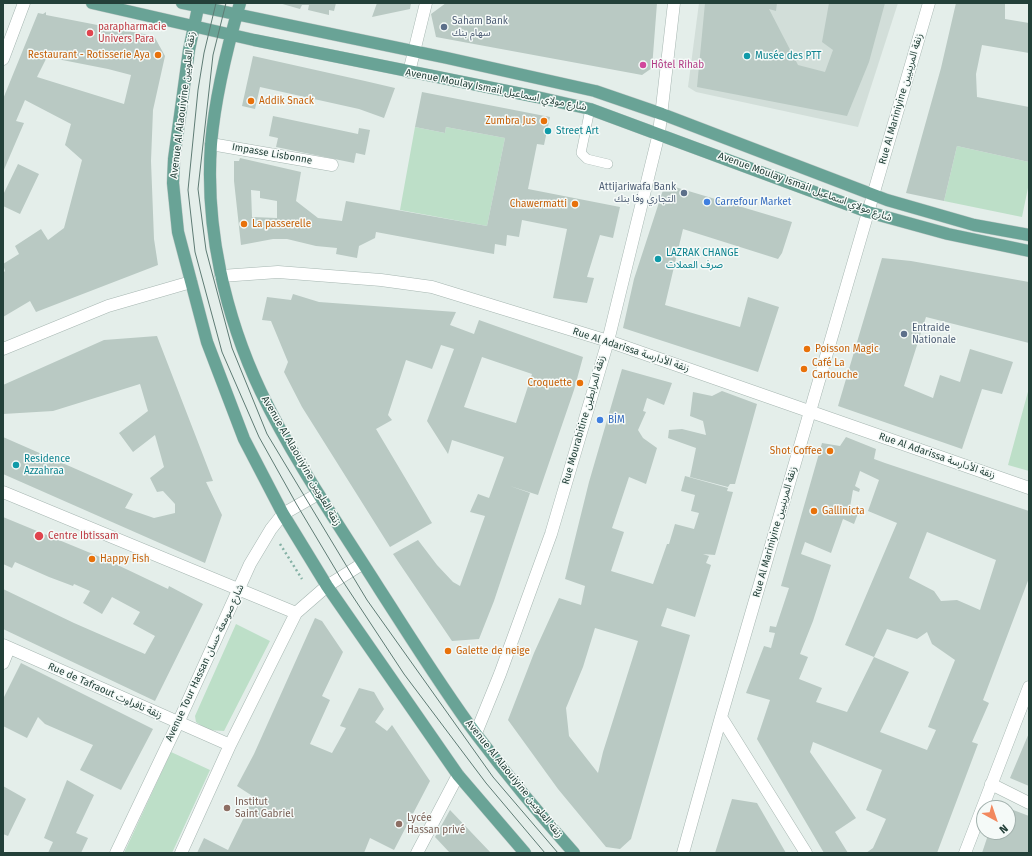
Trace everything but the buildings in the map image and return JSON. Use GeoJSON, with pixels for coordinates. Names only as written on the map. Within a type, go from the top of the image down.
{"type":"FeatureCollection","features":[{"type":"Feature","properties":{"kind":"main road","name":"Avenue Moulay Ismail شارع مولاي اسماعيل"},"geometry":{"type":"LineString","coordinates":[[92,3],[193,27],[409,72],[537,96],[590,109],[659,133],[868,212],[948,234],[1029,251]]}},
{"type":"Feature","properties":{"kind":"main road","name":"Avenue Moulay Ismail شارع مولاي اسماعيل"},"geometry":{"type":"LineString","coordinates":[[182,3],[199,5],[237,15],[414,51],[594,92],[662,114],[873,195],[950,219],[1029,235]]}},
{"type":"Feature","properties":{"kind":"main road","name":"Avenue Al Alaouiyine زنقة العلويين"},"geometry":{"type":"LineString","coordinates":[[240,3],[231,35],[215,111],[211,144],[212,216],[221,276],[244,348],[261,392],[318,494],[362,564],[476,734],[574,853]]}},
{"type":"Feature","properties":{"kind":"main road","name":"Avenue Al Alaouiyine زنقة العلويين"},"geometry":{"type":"LineString","coordinates":[[199,5],[193,27],[174,159],[173,183],[178,232],[207,342],[244,439],[283,514],[327,586],[458,775],[525,853]]}},
{"type":"Feature","properties":{"kind":"main road"},"geometry":{"type":"LineString","coordinates":[[590,109],[594,92]]}},
{"type":"Feature","properties":{"kind":"street"},"geometry":{"type":"LineString","coordinates":[[3,59],[24,3]]}},
{"type":"Feature","properties":{"kind":"street"},"geometry":{"type":"LineString","coordinates":[[409,72],[426,3]]}},
{"type":"Feature","properties":{"kind":"street","name":"Rue Mourabitine زنقة المرابطين"},"geometry":{"type":"LineString","coordinates":[[476,734],[500,674],[551,534],[608,341],[659,133],[674,3]]}},
{"type":"Feature","properties":{"kind":"street","name":"Rue Al Mariniyine زنقة المرينيين"},"geometry":{"type":"LineString","coordinates":[[683,853],[721,717],[929,3]]}},
{"type":"Feature","properties":{"kind":"street","name":"Impasse Lisbonne"},"geometry":{"type":"LineString","coordinates":[[211,144],[332,165]]}},
{"type":"Feature","properties":{"kind":"street","name":"Rue Al Adarissa زنقة الأدارسة"},"geometry":{"type":"LineString","coordinates":[[221,276],[278,272],[381,280],[432,287],[608,341],[1029,488]]}},
{"type":"Feature","properties":{"kind":"street"},"geometry":{"type":"LineString","coordinates":[[3,349],[108,306],[191,282]]}},
{"type":"Feature","properties":{"kind":"street"},"geometry":{"type":"LineString","coordinates":[[3,492],[296,613]]}},
{"type":"Feature","properties":{"kind":"street","name":"Avenue Tour Hassan شارع صومعة حسان"},"geometry":{"type":"LineString","coordinates":[[116,853],[178,723],[250,564],[271,529],[283,514],[318,494]]}},
{"type":"Feature","properties":{"kind":"street"},"geometry":{"type":"LineString","coordinates":[[181,853],[230,745],[296,613],[327,586],[362,564]]}},
{"type":"Feature","properties":{"kind":"street"},"geometry":{"type":"LineString","coordinates":[[3,663],[6,647]]}},
{"type":"Feature","properties":{"kind":"street","name":"Rue de Tafraout زنقة تافراوت"},"geometry":{"type":"LineString","coordinates":[[6,647],[230,745]]}},
{"type":"Feature","properties":{"kind":"street"},"geometry":{"type":"LineString","coordinates":[[965,853],[1029,687]]}},
{"type":"Feature","properties":{"kind":"street"},"geometry":{"type":"LineString","coordinates":[[721,717],[806,853]]}},
{"type":"Feature","properties":{"kind":"street"},"geometry":{"type":"LineString","coordinates":[[417,853],[458,775]]}},
{"type":"Feature","properties":{"kind":"street"},"geometry":{"type":"LineString","coordinates":[[991,784],[1029,802]]}},
{"type":"Feature","properties":{"kind":"lane"},"geometry":{"type":"LineString","coordinates":[[590,109],[581,153],[587,159],[608,164]]}},
{"type":"Feature","properties":{"kind":"path"},"geometry":{"type":"LineString","coordinates":[[276,538],[302,579]]}},
{"type":"Feature","properties":{"kind":"shaded area"},"geometry":{"type":"Polygon","coordinates":[[[699,3],[898,3],[858,127],[696,92],[688,87],[699,3]]]}},
{"type":"Feature","properties":{"kind":"green space"},"geometry":{"type":"Polygon","coordinates":[[[415,127],[445,133],[446,127],[505,138],[487,226],[400,210],[415,127]]]}},
{"type":"Feature","properties":{"kind":"green space"},"geometry":{"type":"Polygon","coordinates":[[[957,146],[1029,162],[1029,183],[1022,217],[944,201],[957,146]]]}},
{"type":"Feature","properties":{"kind":"green space"},"geometry":{"type":"Polygon","coordinates":[[[1029,388],[1029,471],[1008,465],[1029,388]]]}},
{"type":"Feature","properties":{"kind":"green space"},"geometry":{"type":"Polygon","coordinates":[[[236,624],[270,641],[224,731],[208,730],[196,722],[195,716],[236,624]]]}},
{"type":"Feature","properties":{"kind":"green space"},"geometry":{"type":"Polygon","coordinates":[[[171,752],[210,770],[172,853],[124,853],[171,752]]]}},
{"type":"Feature","properties":{"kind":"tram line"},"geometry":{"type":"LineString","coordinates":[[216,3],[204,53],[198,90],[188,190],[195,252],[222,352],[259,437],[340,577],[404,674],[486,783],[545,853]]}},
{"type":"Feature","properties":{"kind":"tram line"},"geometry":{"type":"LineString","coordinates":[[226,3],[213,55],[198,189],[206,250],[232,348],[267,434],[367,600],[493,777],[558,853]]}},
{"type":"Feature","properties":{"kind":"place","name":"Saham Bank سهام بنك"},"geometry":{"type":"Point","coordinates":[444,27]}},
{"type":"Feature","properties":{"kind":"place","name":"parapharmacie Univers Para"},"geometry":{"type":"Point","coordinates":[90,33]}},
{"type":"Feature","properties":{"kind":"place","name":"Restaurant - Rotisserie Aya"},"geometry":{"type":"Point","coordinates":[158,55]}},
{"type":"Feature","properties":{"kind":"place","name":"Musée des PTT"},"geometry":{"type":"Point","coordinates":[747,56]}},
{"type":"Feature","properties":{"kind":"place","name":"Hôtel Rihab"},"geometry":{"type":"Point","coordinates":[643,65]}},
{"type":"Feature","properties":{"kind":"place","name":"Addik Snack"},"geometry":{"type":"Point","coordinates":[251,101]}},
{"type":"Feature","properties":{"kind":"place","name":"Zumbra Jus"},"geometry":{"type":"Point","coordinates":[544,121]}},
{"type":"Feature","properties":{"kind":"place","name":"Street Art"},"geometry":{"type":"Point","coordinates":[548,131]}},
{"type":"Feature","properties":{"kind":"place","name":"Attijariwafa Bank التجاري وفا بنك"},"geometry":{"type":"Point","coordinates":[684,193]}},
{"type":"Feature","properties":{"kind":"place","name":"Carrefour Market"},"geometry":{"type":"Point","coordinates":[707,202]}},
{"type":"Feature","properties":{"kind":"place","name":"Chawermatti"},"geometry":{"type":"Point","coordinates":[575,204]}},
{"type":"Feature","properties":{"kind":"place","name":"La passerelle"},"geometry":{"type":"Point","coordinates":[244,224]}},
{"type":"Feature","properties":{"kind":"place","name":"LAZRAK CHANGE صرف العملات"},"geometry":{"type":"Point","coordinates":[658,259]}},
{"type":"Feature","properties":{"kind":"place","name":"Entraide Nationale"},"geometry":{"type":"Point","coordinates":[904,334]}},
{"type":"Feature","properties":{"kind":"place","name":"Poisson Magic"},"geometry":{"type":"Point","coordinates":[807,349]}},
{"type":"Feature","properties":{"kind":"place","name":"Café La Cartouche"},"geometry":{"type":"Point","coordinates":[804,369]}},
{"type":"Feature","properties":{"kind":"place","name":"Croquette"},"geometry":{"type":"Point","coordinates":[580,383]}},
{"type":"Feature","properties":{"kind":"place","name":"BİM"},"geometry":{"type":"Point","coordinates":[600,420]}},
{"type":"Feature","properties":{"kind":"place","name":"Shot Coffee"},"geometry":{"type":"Point","coordinates":[830,451]}},
{"type":"Feature","properties":{"kind":"place","name":"Residence Azzahraa"},"geometry":{"type":"Point","coordinates":[16,465]}},
{"type":"Feature","properties":{"kind":"place","name":"Gallinicta"},"geometry":{"type":"Point","coordinates":[814,511]}},
{"type":"Feature","properties":{"kind":"place","name":"Centre Ibtissam"},"geometry":{"type":"Point","coordinates":[39,536]}},
{"type":"Feature","properties":{"kind":"place","name":"Happy Fish"},"geometry":{"type":"Point","coordinates":[92,559]}},
{"type":"Feature","properties":{"kind":"place","name":"Galette de neige"},"geometry":{"type":"Point","coordinates":[448,651]}},
{"type":"Feature","properties":{"kind":"place","name":"Institut Saint Gabriel"},"geometry":{"type":"Point","coordinates":[227,808]}},
{"type":"Feature","properties":{"kind":"place","name":"Lycée Hassan privé"},"geometry":{"type":"Point","coordinates":[399,824]}}]}
